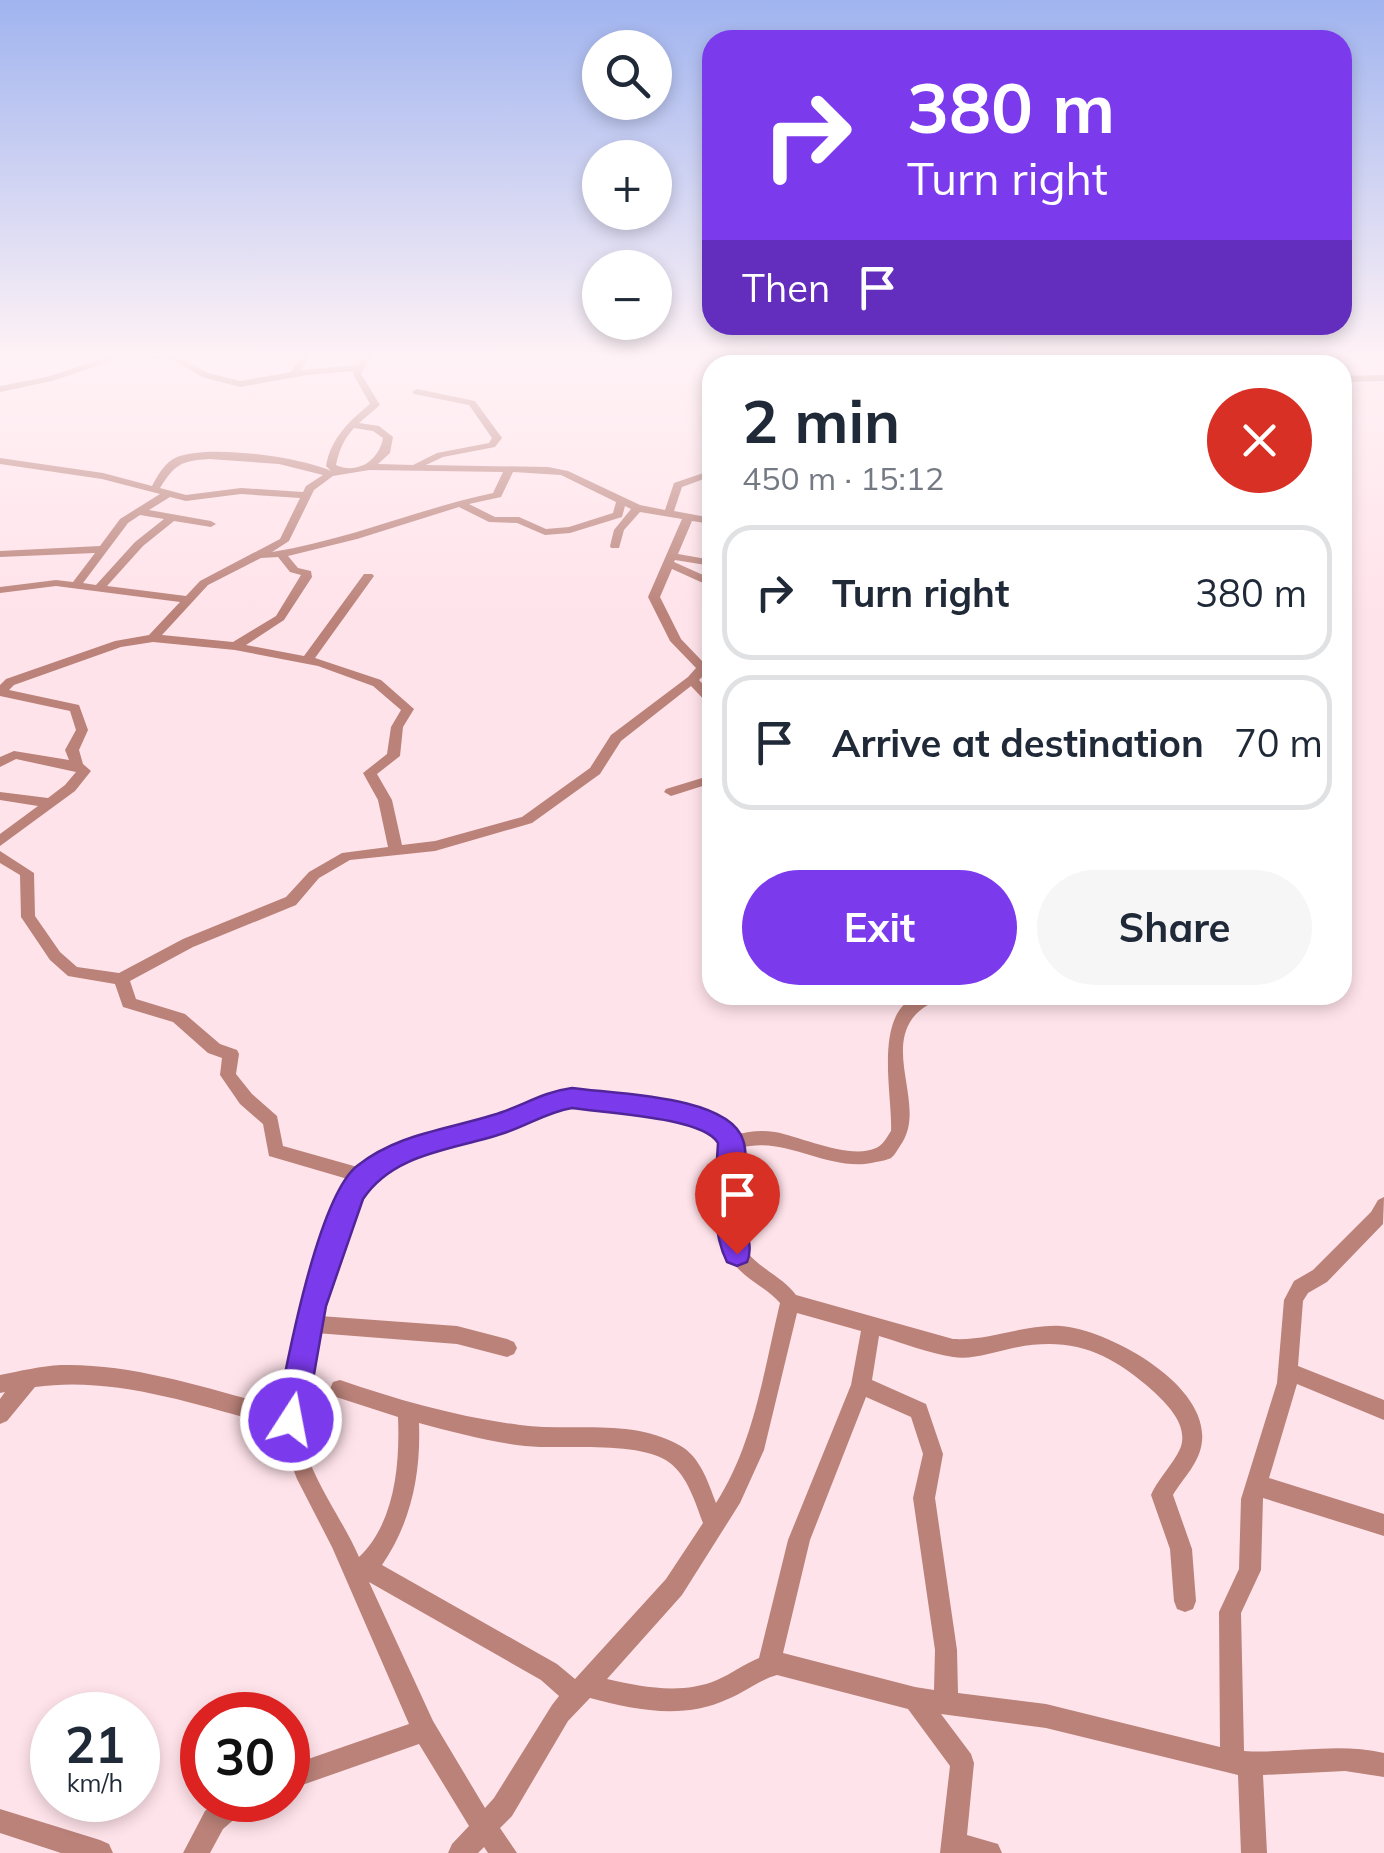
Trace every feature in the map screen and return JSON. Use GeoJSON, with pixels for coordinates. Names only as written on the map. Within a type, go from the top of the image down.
{"type":"FeatureCollection","features":[{"type":"Feature","properties":{"kind":"street"},"geometry":{"type":"LineString","coordinates":[[334,472],[332,455],[341,440]]}},
{"type":"Feature","properties":{"kind":"street"},"geometry":{"type":"LineString","coordinates":[[369,467],[385,453],[387,440]]}},
{"type":"Feature","properties":{"kind":"street"},"geometry":{"type":"LineString","coordinates":[[414,467],[437,456],[492,445],[495,440]]}},
{"type":"Feature","properties":{"kind":"street"},"geometry":{"type":"LineString","coordinates":[[154,490],[172,464],[191,456],[254,460],[334,472],[369,467],[558,472],[637,508],[702,520]]}},
{"type":"Feature","properties":{"kind":"street"},"geometry":{"type":"LineString","coordinates":[[0,461],[103,476],[196,498],[241,491],[305,495]]}},
{"type":"Feature","properties":{"kind":"street"},"geometry":{"type":"LineString","coordinates":[[153,638],[186,599],[217,574],[261,556],[289,534],[305,495],[334,472]]}},
{"type":"Feature","properties":{"kind":"street"},"geometry":{"type":"LineString","coordinates":[[261,556],[319,547],[415,514],[497,495],[510,472]]}},
{"type":"Feature","properties":{"kind":"street"},"geometry":{"type":"LineString","coordinates":[[668,515],[678,484],[702,476]]}},
{"type":"Feature","properties":{"kind":"street"},"geometry":{"type":"LineString","coordinates":[[76,585],[124,521],[168,494]]}},
{"type":"Feature","properties":{"kind":"street"},"geometry":{"type":"LineString","coordinates":[[460,504],[493,520],[519,520],[545,532],[570,530],[611,518],[618,515],[621,502]]}},
{"type":"Feature","properties":{"kind":"street"},"geometry":{"type":"LineString","coordinates":[[615,546],[620,530],[637,508]]}},
{"type":"Feature","properties":{"kind":"street"},"geometry":{"type":"LineString","coordinates":[[139,512],[211,524]]}},
{"type":"Feature","properties":{"kind":"street"},"geometry":{"type":"LineString","coordinates":[[99,588],[139,544],[173,518]]}},
{"type":"Feature","properties":{"kind":"street"},"geometry":{"type":"LineString","coordinates":[[688,518],[655,588],[656,604],[676,641],[702,667]]}},
{"type":"Feature","properties":{"kind":"street"},"geometry":{"type":"LineString","coordinates":[[0,590],[31,568],[100,549]]}},
{"type":"Feature","properties":{"kind":"street"},"geometry":{"type":"LineString","coordinates":[[0,552],[76,585],[186,599]]}},
{"type":"Feature","properties":{"kind":"street"},"geometry":{"type":"LineString","coordinates":[[235,646],[280,618],[306,577],[306,573],[292,569],[281,554]]}},
{"type":"Feature","properties":{"kind":"street"},"geometry":{"type":"LineString","coordinates":[[671,561],[702,563]]}},
{"type":"Feature","properties":{"kind":"street"},"geometry":{"type":"LineString","coordinates":[[671,561],[702,580]]}},
{"type":"Feature","properties":{"kind":"street"},"geometry":{"type":"LineString","coordinates":[[307,660],[368,576]]}},
{"type":"Feature","properties":{"kind":"street"},"geometry":{"type":"LineString","coordinates":[[77,766],[72,750],[82,730],[74,708],[0,692],[10,682],[120,644],[153,638],[235,646],[307,660],[376,683],[407,708],[398,727],[392,757],[374,766],[370,773],[386,800],[396,851]]}},
{"type":"Feature","properties":{"kind":"street"},"geometry":{"type":"LineString","coordinates":[[0,856],[26,873],[28,917],[55,956],[73,972],[122,979],[188,943],[291,901],[314,875],[348,856],[456,841],[520,823],[543,811],[595,771],[616,738],[702,669]]}},
{"type":"Feature","properties":{"kind":"street"},"geometry":{"type":"LineString","coordinates":[[0,764],[14,755],[83,768],[83,774],[0,841]]}},
{"type":"Feature","properties":{"kind":"street"},"geometry":{"type":"LineString","coordinates":[[670,792],[702,783]]}},
{"type":"Feature","properties":{"kind":"street"},"geometry":{"type":"LineString","coordinates":[[0,796],[50,803]]}},
{"type":"Feature","properties":{"kind":"street"},"geometry":{"type":"LineString","coordinates":[[122,979],[130,1003],[180,1018],[212,1047],[231,1054],[228,1075],[246,1099],[271,1121],[275,1151],[364,1176]]}},
{"type":"Feature","properties":{"kind":"street"},"geometry":{"type":"LineString","coordinates":[[732,1142],[760,1136],[857,1158],[885,1152],[900,1133],[896,1046],[903,1016],[914,1005]]}},
{"type":"Feature","properties":{"kind":"street"},"geometry":{"type":"LineString","coordinates":[[504,1853],[484,1828],[426,1730],[360,1572],[297,1448],[291,1420],[308,1324],[326,1259],[351,1195],[364,1176],[411,1147],[502,1124],[548,1102],[572,1098],[684,1112],[720,1126],[732,1142],[728,1212],[734,1246],[742,1260],[790,1302],[871,1328],[972,1349],[1033,1337],[1090,1339],[1108,1344],[1171,1394],[1193,1433],[1188,1458],[1162,1495],[1181,1549],[1185,1601]]}},
{"type":"Feature","properties":{"kind":"street"},"geometry":{"type":"LineString","coordinates":[[1254,1853],[1241,1764],[1228,1623],[1231,1605],[1250,1570],[1256,1485],[1288,1372],[1290,1327],[1297,1292],[1333,1264],[1377,1218],[1384,1205]]}},
{"type":"Feature","properties":{"kind":"street"},"geometry":{"type":"LineString","coordinates":[[462,1853],[503,1806],[550,1729],[581,1690],[674,1587],[714,1524],[749,1464],[790,1302]]}},
{"type":"Feature","properties":{"kind":"street"},"geometry":{"type":"LineString","coordinates":[[308,1324],[457,1335],[506,1348]]}},
{"type":"Feature","properties":{"kind":"street"},"geometry":{"type":"LineString","coordinates":[[768,1665],[794,1556],[861,1386],[871,1328]]}},
{"type":"Feature","properties":{"kind":"street"},"geometry":{"type":"LineString","coordinates":[[1288,1372],[1384,1410]]}},
{"type":"Feature","properties":{"kind":"street"},"geometry":{"type":"LineString","coordinates":[[0,1384],[77,1374],[142,1384],[291,1420]]}},
{"type":"Feature","properties":{"kind":"street"},"geometry":{"type":"LineString","coordinates":[[0,1414],[29,1378]]}},
{"type":"Feature","properties":{"kind":"street"},"geometry":{"type":"LineString","coordinates":[[861,1386],[920,1411],[931,1439],[933,1454],[924,1498],[946,1650],[946,1703]]}},
{"type":"Feature","properties":{"kind":"street"},"geometry":{"type":"LineString","coordinates":[[340,1388],[408,1410],[519,1435],[618,1440],[674,1452],[688,1470],[714,1524]]}},
{"type":"Feature","properties":{"kind":"street"},"geometry":{"type":"LineString","coordinates":[[360,1572],[389,1529],[407,1483],[408,1410]]}},
{"type":"Feature","properties":{"kind":"street"},"geometry":{"type":"LineString","coordinates":[[1256,1485],[1384,1525]]}},
{"type":"Feature","properties":{"kind":"street"},"geometry":{"type":"LineString","coordinates":[[360,1572],[581,1690],[649,1699],[686,1699],[719,1691],[768,1665],[786,1664],[914,1698],[1046,1716],[1241,1764],[1337,1756],[1384,1765]]}},
{"type":"Feature","properties":{"kind":"street"},"geometry":{"type":"LineString","coordinates":[[914,1698],[962,1763],[954,1849],[989,1853]]}},
{"type":"Feature","properties":{"kind":"street"},"geometry":{"type":"LineString","coordinates":[[310,1770],[426,1730]]}},
{"type":"Feature","properties":{"kind":"street"},"geometry":{"type":"LineString","coordinates":[[0,1821],[100,1853]]}},
{"type":"Feature","properties":{"kind":"street"},"geometry":{"type":"LineString","coordinates":[[196,1853],[213,1822]]}},
{"type":"Feature","properties":{"kind":"route"},"geometry":{"type":"LineString","coordinates":[[291,1420],[312,1306],[351,1195],[364,1176],[411,1147],[502,1124],[548,1102],[572,1098],[695,1115],[720,1126],[732,1142],[728,1212],[737,1254]]}}]}
